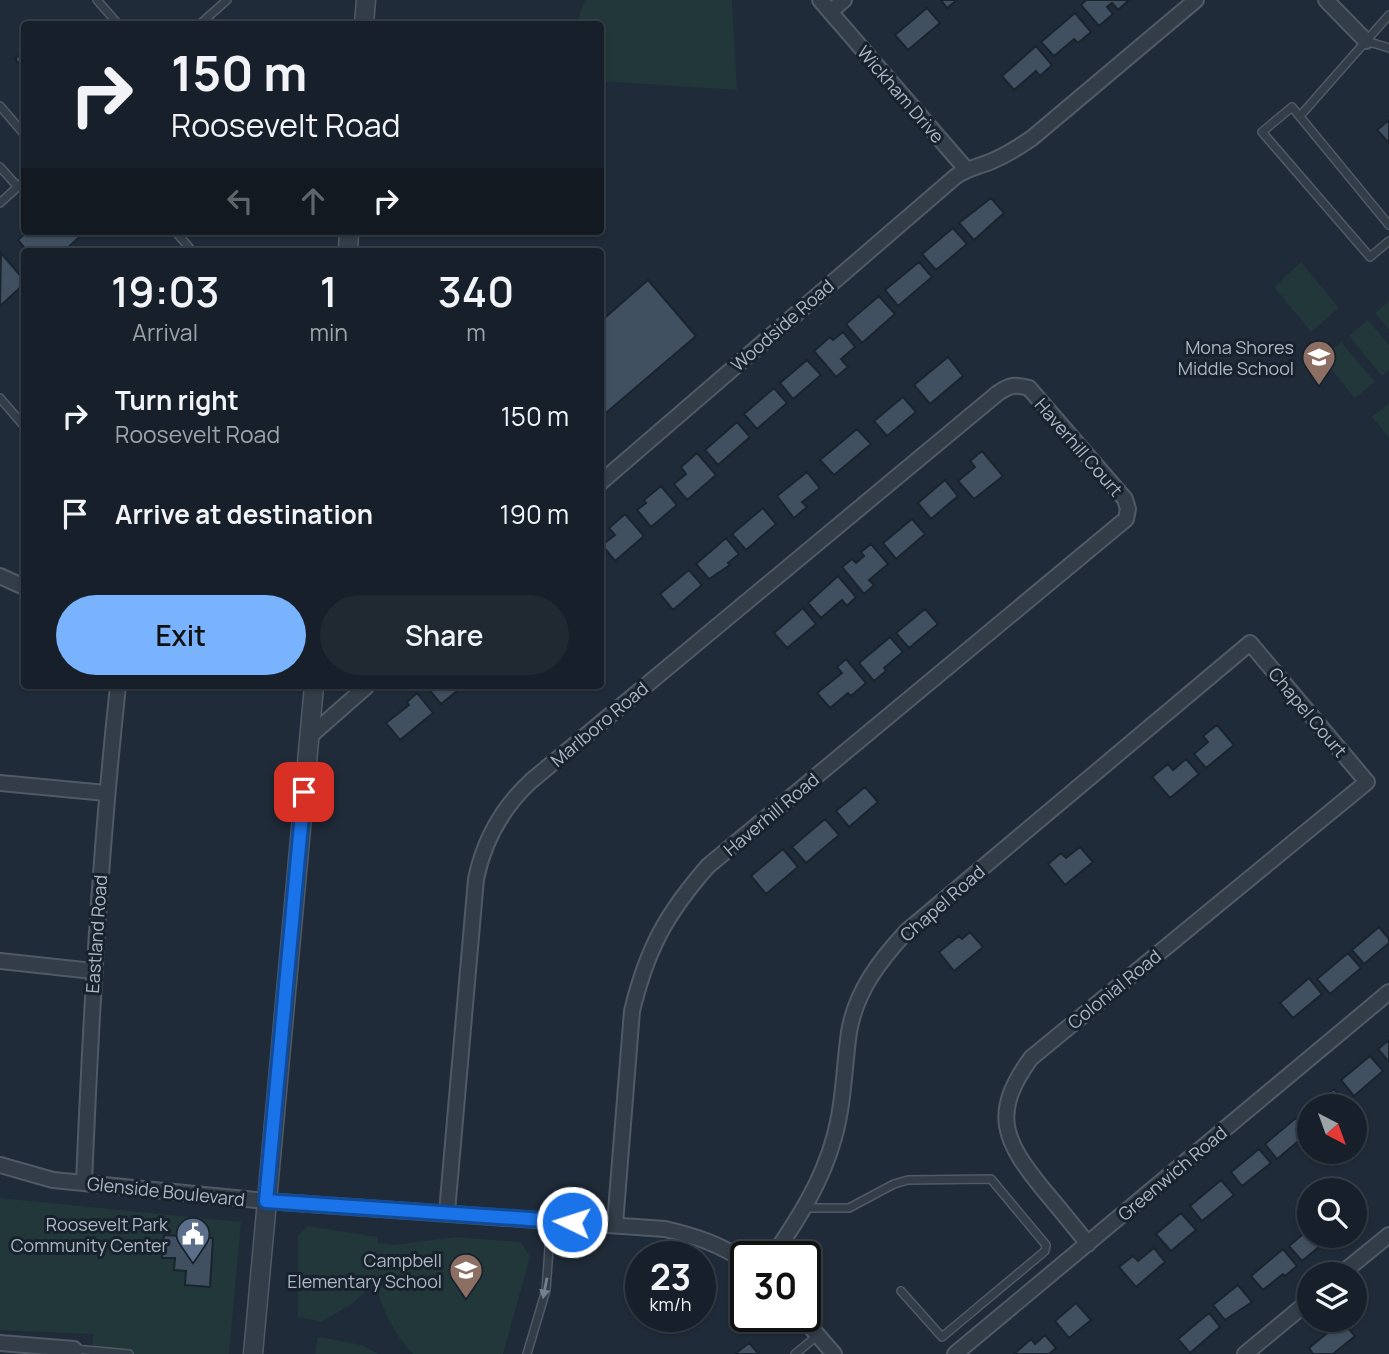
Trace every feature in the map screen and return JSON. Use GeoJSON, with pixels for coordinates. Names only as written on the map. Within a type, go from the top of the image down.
{"type":"FeatureCollection","features":[{"type":"Feature","properties":{"kind":"street"},"geometry":{"type":"LineString","coordinates":[[364,21],[366,0]]}},
{"type":"Feature","properties":{"kind":"street","name":"Wickham Drive"},"geometry":{"type":"LineString","coordinates":[[820,0],[966,169]]}},
{"type":"Feature","properties":{"kind":"street"},"geometry":{"type":"LineString","coordinates":[[830,12],[844,0]]}},
{"type":"Feature","properties":{"kind":"street"},"geometry":{"type":"LineString","coordinates":[[966,169],[989,162],[1032,138],[1196,0]]}},
{"type":"Feature","properties":{"kind":"street"},"geometry":{"type":"LineString","coordinates":[[1326,0],[1366,41]]}},
{"type":"Feature","properties":{"kind":"street","name":"Woodside Road"},"geometry":{"type":"LineString","coordinates":[[604,480],[966,169]]}},
{"type":"Feature","properties":{"kind":"street","name":"Haverhill Court"},"geometry":{"type":"LineString","coordinates":[[1016,384],[1029,388],[1125,499],[1128,509],[1126,519]]}},
{"type":"Feature","properties":{"kind":"street","name":"Marlboro Road"},"geometry":{"type":"LineString","coordinates":[[447,1212],[476,879],[484,849],[503,812],[531,781],[998,393],[1016,384]]}},
{"type":"Feature","properties":{"kind":"street","name":"Haverhill Road"},"geometry":{"type":"LineString","coordinates":[[615,1224],[632,1011],[650,950],[675,907],[708,866],[1126,519]]}},
{"type":"Feature","properties":{"kind":"street"},"geometry":{"type":"LineString","coordinates":[[0,576],[21,586]]}},
{"type":"Feature","properties":{"kind":"street","name":"Chapel Court"},"geometry":{"type":"LineString","coordinates":[[1250,643],[1367,782]]}},
{"type":"Feature","properties":{"kind":"street","name":"Chapel Road"},"geometry":{"type":"LineString","coordinates":[[783,1241],[805,1208],[819,1180],[834,1137],[849,1030],[855,1009],[869,978],[884,955],[907,931],[1250,643]]}},
{"type":"Feature","properties":{"kind":"street","name":"Eastland Road"},"geometry":{"type":"LineString","coordinates":[[84,1183],[93,971],[106,793],[118,689]]}},
{"type":"Feature","properties":{"kind":"street"},"geometry":{"type":"LineString","coordinates":[[253,1354],[314,689]]}},
{"type":"Feature","properties":{"kind":"street"},"geometry":{"type":"LineString","coordinates":[[309,737],[364,689]]}},
{"type":"Feature","properties":{"kind":"street","name":"Colonial Road"},"geometry":{"type":"LineString","coordinates":[[1088,1244],[1019,1160],[1012,1143],[1007,1128],[1006,1111],[1019,1074],[1031,1058],[1367,782]]}},
{"type":"Feature","properties":{"kind":"street"},"geometry":{"type":"LineString","coordinates":[[0,783],[106,793]]}},
{"type":"Feature","properties":{"kind":"street"},"geometry":{"type":"LineString","coordinates":[[0,961],[93,971]]}},
{"type":"Feature","properties":{"kind":"street","name":"Greenwich Road"},"geometry":{"type":"LineString","coordinates":[[955,1354],[1389,992]]}},
{"type":"Feature","properties":{"kind":"street","name":"Glenside Boulevard"},"geometry":{"type":"LineString","coordinates":[[0,1165],[53,1180],[266,1201],[665,1228],[700,1237],[730,1251]]}},
{"type":"Feature","properties":{"kind":"street"},"geometry":{"type":"LineString","coordinates":[[1356,1262],[1389,1235]]}},
{"type":"Feature","properties":{"kind":"street"},"geometry":{"type":"LineString","coordinates":[[1245,1354],[1297,1311]]}},
{"type":"Feature","properties":{"kind":"street"},"geometry":{"type":"LineString","coordinates":[[815,1332],[834,1354]]}},
{"type":"Feature","properties":{"kind":"street"},"geometry":{"type":"LineString","coordinates":[[0,1343],[74,1352]]}},
{"type":"Feature","properties":{"kind":"lane"},"geometry":{"type":"LineString","coordinates":[[97,0],[115,21]]}},
{"type":"Feature","properties":{"kind":"lane"},"geometry":{"type":"LineString","coordinates":[[203,21],[227,0]]}},
{"type":"Feature","properties":{"kind":"lane"},"geometry":{"type":"LineString","coordinates":[[1300,117],[1389,15]]}},
{"type":"Feature","properties":{"kind":"lane"},"geometry":{"type":"LineString","coordinates":[[1366,41],[1389,48]]}},
{"type":"Feature","properties":{"kind":"lane"},"geometry":{"type":"LineString","coordinates":[[0,106],[21,131]]}},
{"type":"Feature","properties":{"kind":"lane"},"geometry":{"type":"LineString","coordinates":[[1389,225],[1292,107],[1262,132],[1370,257],[1389,241]]}},
{"type":"Feature","properties":{"kind":"lane"},"geometry":{"type":"LineString","coordinates":[[0,167],[21,184],[0,203]]}},
{"type":"Feature","properties":{"kind":"lane"},"geometry":{"type":"LineString","coordinates":[[0,398],[21,422]]}},
{"type":"Feature","properties":{"kind":"lane"},"geometry":{"type":"LineString","coordinates":[[805,1208],[849,1208],[894,1184],[908,1180],[991,1179],[1046,1245],[1045,1251],[942,1337],[901,1291]]}},
{"type":"Feature","properties":{"kind":"lane"},"geometry":{"type":"LineString","coordinates":[[527,1354],[545,1290],[551,1220]]}},
{"type":"Feature","properties":{"kind":"lane"},"geometry":{"type":"LineString","coordinates":[[795,1354],[818,1335]]}},
{"type":"Feature","properties":{"kind":"lane"},"geometry":{"type":"LineString","coordinates":[[74,1352],[129,1354]]}},
{"type":"Feature","properties":{"kind":"green space"},"geometry":{"type":"Polygon","coordinates":[[[585,0],[732,0],[737,90],[604,81],[604,21],[577,21],[585,0]]]}},
{"type":"Feature","properties":{"kind":"green space"},"geometry":{"type":"Polygon","coordinates":[[[1301,262],[1339,308],[1311,332],[1274,287],[1301,262]]]}},
{"type":"Feature","properties":{"kind":"green space"},"geometry":{"type":"Polygon","coordinates":[[[1389,301],[1389,330],[1375,313],[1389,301]]]}},
{"type":"Feature","properties":{"kind":"green space"},"geometry":{"type":"Polygon","coordinates":[[[1368,320],[1389,345],[1389,370],[1382,376],[1349,336],[1368,320]]]}},
{"type":"Feature","properties":{"kind":"green space"},"geometry":{"type":"Polygon","coordinates":[[[1341,342],[1375,382],[1355,398],[1322,358],[1341,342]]]}},
{"type":"Feature","properties":{"kind":"green space"},"geometry":{"type":"Polygon","coordinates":[[[1389,403],[1389,438],[1372,417],[1389,403]]]}},
{"type":"Feature","properties":{"kind":"green space"},"geometry":{"type":"Polygon","coordinates":[[[0,1198],[241,1222],[229,1354],[92,1354],[93,1334],[0,1330],[0,1198]]]}},
{"type":"Feature","properties":{"kind":"green space"},"geometry":{"type":"Polygon","coordinates":[[[309,1226],[378,1237],[378,1243],[394,1245],[455,1237],[521,1242],[530,1257],[503,1354],[413,1354],[389,1320],[375,1282],[352,1304],[321,1322],[298,1317],[298,1235],[309,1226]]]}},
{"type":"Feature","properties":{"kind":"green space"},"geometry":{"type":"Polygon","coordinates":[[[318,1337],[362,1345],[379,1354],[315,1354],[318,1337]]]}},
{"type":"Feature","properties":{"kind":"building"},"geometry":{"type":"Polygon","coordinates":[[[941,0],[957,0],[947,8],[941,0]]]}},
{"type":"Feature","properties":{"kind":"building"},"geometry":{"type":"Polygon","coordinates":[[[1086,0],[1129,0],[1118,10],[1112,3],[1107,7],[1113,14],[1099,26],[1081,5],[1086,0]]]}},
{"type":"Feature","properties":{"kind":"building"},"geometry":{"type":"Polygon","coordinates":[[[927,8],[940,23],[908,50],[895,35],[927,8]]]}},
{"type":"Feature","properties":{"kind":"building"},"geometry":{"type":"Polygon","coordinates":[[[1075,13],[1091,32],[1078,43],[1074,39],[1054,56],[1041,42],[1075,13]]]}},
{"type":"Feature","properties":{"kind":"building"},"geometry":{"type":"Polygon","coordinates":[[[1036,46],[1052,65],[1040,76],[1036,71],[1014,90],[1002,76],[1036,46]]]}},
{"type":"Feature","properties":{"kind":"building"},"geometry":{"type":"Polygon","coordinates":[[[21,54],[21,66],[15,59],[21,54]]]}},
{"type":"Feature","properties":{"kind":"building"},"geometry":{"type":"Polygon","coordinates":[[[1389,120],[1389,143],[1377,130],[1389,120]]]}},
{"type":"Feature","properties":{"kind":"building"},"geometry":{"type":"Polygon","coordinates":[[[991,198],[1004,213],[974,240],[959,223],[991,198]]]}},
{"type":"Feature","properties":{"kind":"building"},"geometry":{"type":"Polygon","coordinates":[[[953,228],[967,244],[936,270],[922,254],[953,228]]]}},
{"type":"Feature","properties":{"kind":"building"},"geometry":{"type":"Polygon","coordinates":[[[24,235],[82,235],[67,248],[25,248],[18,240],[24,235]]]}},
{"type":"Feature","properties":{"kind":"building"},"geometry":{"type":"Polygon","coordinates":[[[1,253],[21,276],[21,287],[0,306],[1,253]]]}},
{"type":"Feature","properties":{"kind":"building"},"geometry":{"type":"Polygon","coordinates":[[[919,262],[932,277],[898,306],[885,290],[919,262]]]}},
{"type":"Feature","properties":{"kind":"building"},"geometry":{"type":"Polygon","coordinates":[[[648,280],[696,336],[604,415],[604,318],[648,280]]]}},
{"type":"Feature","properties":{"kind":"building"},"geometry":{"type":"Polygon","coordinates":[[[879,296],[895,314],[862,343],[846,324],[879,296]]]}},
{"type":"Feature","properties":{"kind":"building"},"geometry":{"type":"Polygon","coordinates":[[[843,332],[855,347],[841,359],[848,367],[836,377],[814,351],[830,337],[833,340],[843,332]]]}},
{"type":"Feature","properties":{"kind":"building"},"geometry":{"type":"Polygon","coordinates":[[[948,357],[963,376],[930,404],[914,385],[948,357]]]}},
{"type":"Feature","properties":{"kind":"building"},"geometry":{"type":"Polygon","coordinates":[[[807,360],[821,375],[793,399],[780,383],[807,360]]]}},
{"type":"Feature","properties":{"kind":"building"},"geometry":{"type":"Polygon","coordinates":[[[774,388],[787,403],[757,429],[744,414],[774,388]]]}},
{"type":"Feature","properties":{"kind":"building"},"geometry":{"type":"Polygon","coordinates":[[[903,397],[916,412],[887,436],[874,421],[903,397]]]}},
{"type":"Feature","properties":{"kind":"building"},"geometry":{"type":"Polygon","coordinates":[[[737,422],[750,437],[718,465],[705,450],[737,422]]]}},
{"type":"Feature","properties":{"kind":"building"},"geometry":{"type":"Polygon","coordinates":[[[857,429],[871,444],[834,475],[820,460],[857,429]]]}},
{"type":"Feature","properties":{"kind":"building"},"geometry":{"type":"Polygon","coordinates":[[[982,451],[1003,476],[974,499],[958,481],[975,467],[970,461],[982,451]]]}},
{"type":"Feature","properties":{"kind":"building"},"geometry":{"type":"Polygon","coordinates":[[[697,453],[716,475],[687,500],[674,484],[686,474],[681,467],[697,453]]]}},
{"type":"Feature","properties":{"kind":"building"},"geometry":{"type":"Polygon","coordinates":[[[807,472],[820,488],[802,502],[807,507],[794,518],[777,496],[807,472]]]}},
{"type":"Feature","properties":{"kind":"building"},"geometry":{"type":"Polygon","coordinates":[[[945,480],[958,496],[931,519],[918,503],[945,480]]]}},
{"type":"Feature","properties":{"kind":"building"},"geometry":{"type":"Polygon","coordinates":[[[661,486],[677,505],[651,527],[637,510],[646,503],[644,500],[661,486]]]}},
{"type":"Feature","properties":{"kind":"building"},"geometry":{"type":"Polygon","coordinates":[[[763,508],[776,524],[746,550],[732,534],[763,508]]]}},
{"type":"Feature","properties":{"kind":"building"},"geometry":{"type":"Polygon","coordinates":[[[625,514],[644,536],[615,561],[604,547],[604,543],[615,535],[609,528],[625,514]]]}},
{"type":"Feature","properties":{"kind":"building"},"geometry":{"type":"Polygon","coordinates":[[[912,519],[925,534],[896,559],[883,543],[912,519]]]}},
{"type":"Feature","properties":{"kind":"building"},"geometry":{"type":"Polygon","coordinates":[[[726,538],[739,554],[728,563],[730,565],[709,579],[696,564],[726,538]]]}},
{"type":"Feature","properties":{"kind":"building"},"geometry":{"type":"Polygon","coordinates":[[[871,544],[888,564],[869,580],[874,585],[864,594],[842,567],[852,559],[856,563],[864,556],[861,552],[871,544]]]}},
{"type":"Feature","properties":{"kind":"building"},"geometry":{"type":"Polygon","coordinates":[[[689,570],[702,585],[673,610],[660,594],[689,570]]]}},
{"type":"Feature","properties":{"kind":"building"},"geometry":{"type":"Polygon","coordinates":[[[838,576],[856,597],[847,606],[842,600],[821,618],[808,603],[838,576]]]}},
{"type":"Feature","properties":{"kind":"building"},"geometry":{"type":"Polygon","coordinates":[[[803,608],[816,624],[787,648],[774,633],[803,608]]]}},
{"type":"Feature","properties":{"kind":"building"},"geometry":{"type":"Polygon","coordinates":[[[925,609],[938,624],[909,648],[896,633],[925,609]]]}},
{"type":"Feature","properties":{"kind":"building"},"geometry":{"type":"Polygon","coordinates":[[[890,637],[903,652],[884,668],[886,671],[874,681],[859,663],[890,637]]]}},
{"type":"Feature","properties":{"kind":"building"},"geometry":{"type":"Polygon","coordinates":[[[846,659],[866,683],[851,696],[848,693],[830,708],[817,693],[842,673],[837,667],[846,659]]]}},
{"type":"Feature","properties":{"kind":"building"},"geometry":{"type":"Polygon","coordinates":[[[428,689],[459,689],[441,704],[428,689]]]}},
{"type":"Feature","properties":{"kind":"building"},"geometry":{"type":"Polygon","coordinates":[[[417,693],[433,713],[400,740],[386,723],[409,705],[407,702],[417,693]]]}},
{"type":"Feature","properties":{"kind":"building"},"geometry":{"type":"Polygon","coordinates":[[[1217,725],[1234,745],[1206,768],[1194,754],[1208,742],[1203,736],[1217,725]]]}},
{"type":"Feature","properties":{"kind":"building"},"geometry":{"type":"Polygon","coordinates":[[[1186,759],[1199,774],[1170,798],[1152,777],[1168,764],[1173,770],[1186,759]]]}},
{"type":"Feature","properties":{"kind":"building"},"geometry":{"type":"Polygon","coordinates":[[[865,787],[878,802],[849,827],[836,811],[865,787]]]}},
{"type":"Feature","properties":{"kind":"building"},"geometry":{"type":"Polygon","coordinates":[[[825,819],[839,835],[806,863],[792,847],[825,819]]]}},
{"type":"Feature","properties":{"kind":"building"},"geometry":{"type":"Polygon","coordinates":[[[1080,847],[1093,862],[1065,885],[1048,864],[1061,853],[1066,858],[1080,847]]]}},
{"type":"Feature","properties":{"kind":"building"},"geometry":{"type":"Polygon","coordinates":[[[783,849],[798,867],[766,894],[751,876],[783,849]]]}},
{"type":"Feature","properties":{"kind":"building"},"geometry":{"type":"Polygon","coordinates":[[[1379,927],[1389,939],[1389,943],[1364,964],[1352,950],[1379,927]]]}},
{"type":"Feature","properties":{"kind":"building"},"geometry":{"type":"Polygon","coordinates":[[[970,932],[983,947],[954,971],[939,952],[959,936],[962,939],[970,932]]]}},
{"type":"Feature","properties":{"kind":"building"},"geometry":{"type":"Polygon","coordinates":[[[1348,953],[1361,968],[1330,994],[1317,979],[1348,953]]]}},
{"type":"Feature","properties":{"kind":"building"},"geometry":{"type":"Polygon","coordinates":[[[1309,978],[1322,994],[1293,1018],[1280,1003],[1309,978]]]}},
{"type":"Feature","properties":{"kind":"building"},"geometry":{"type":"Polygon","coordinates":[[[1389,1040],[1389,1062],[1378,1049],[1389,1040]]]}},
{"type":"Feature","properties":{"kind":"building"},"geometry":{"type":"Polygon","coordinates":[[[1370,1056],[1383,1071],[1356,1094],[1352,1094],[1341,1080],[1370,1056]]]}},
{"type":"Feature","properties":{"kind":"building"},"geometry":{"type":"Polygon","coordinates":[[[1296,1118],[1297,1142],[1277,1159],[1265,1144],[1296,1118]]]}},
{"type":"Feature","properties":{"kind":"building"},"geometry":{"type":"Polygon","coordinates":[[[1259,1149],[1271,1163],[1242,1186],[1231,1172],[1259,1149]]]}},
{"type":"Feature","properties":{"kind":"building"},"geometry":{"type":"Polygon","coordinates":[[[1221,1180],[1234,1195],[1202,1221],[1190,1206],[1221,1180]]]}},
{"type":"Feature","properties":{"kind":"building"},"geometry":{"type":"Polygon","coordinates":[[[1181,1213],[1196,1230],[1171,1251],[1156,1234],[1181,1213]]]}},
{"type":"Feature","properties":{"kind":"building","name":"Roosevelt Park Community Center"},"geometry":{"type":"Polygon","coordinates":[[[164,1235],[213,1238],[210,1287],[185,1285],[186,1271],[174,1270],[175,1258],[162,1258],[164,1235]]]}},
{"type":"Feature","properties":{"kind":"building"},"geometry":{"type":"Polygon","coordinates":[[[1297,1239],[1297,1248],[1318,1248],[1302,1261],[1289,1246],[1297,1239]]]}},
{"type":"Feature","properties":{"kind":"building"},"geometry":{"type":"Polygon","coordinates":[[[1154,1248],[1165,1262],[1136,1287],[1119,1267],[1133,1256],[1138,1261],[1154,1248]]]}},
{"type":"Feature","properties":{"kind":"building"},"geometry":{"type":"Polygon","coordinates":[[[1283,1249],[1297,1266],[1263,1290],[1251,1276],[1283,1249]]]}},
{"type":"Feature","properties":{"kind":"building"},"geometry":{"type":"Polygon","coordinates":[[[1238,1285],[1252,1302],[1225,1320],[1213,1305],[1238,1285]]]}},
{"type":"Feature","properties":{"kind":"building"},"geometry":{"type":"Polygon","coordinates":[[[1076,1303],[1091,1320],[1069,1338],[1055,1321],[1076,1303]]]}},
{"type":"Feature","properties":{"kind":"building"},"geometry":{"type":"Polygon","coordinates":[[[1209,1313],[1220,1327],[1190,1353],[1178,1339],[1209,1313]]]}},
{"type":"Feature","properties":{"kind":"building"},"geometry":{"type":"Polygon","coordinates":[[[1329,1332],[1352,1332],[1355,1336],[1333,1354],[1313,1354],[1309,1348],[1329,1332]]]}},
{"type":"Feature","properties":{"kind":"building"},"geometry":{"type":"Polygon","coordinates":[[[1045,1335],[1056,1348],[1049,1354],[1014,1354],[1031,1339],[1035,1344],[1045,1335]]]}},
{"type":"Feature","properties":{"kind":"building"},"geometry":{"type":"Polygon","coordinates":[[[749,1343],[759,1354],[735,1354],[749,1343]]]}},
{"type":"Feature","properties":{"kind":"place","name":"Mona Shores Middle School"},"geometry":{"type":"Point","coordinates":[1319,387]}},
{"type":"Feature","properties":{"kind":"place","name":"Roosevelt Park Community Center"},"geometry":{"type":"Point","coordinates":[193,1264]}},
{"type":"Feature","properties":{"kind":"place","name":"Campbell Elementary School"},"geometry":{"type":"Point","coordinates":[466,1300]}},
{"type":"Feature","properties":{"kind":"route"},"geometry":{"type":"LineString","coordinates":[[304,792],[266,1201],[572,1222]]}}]}
